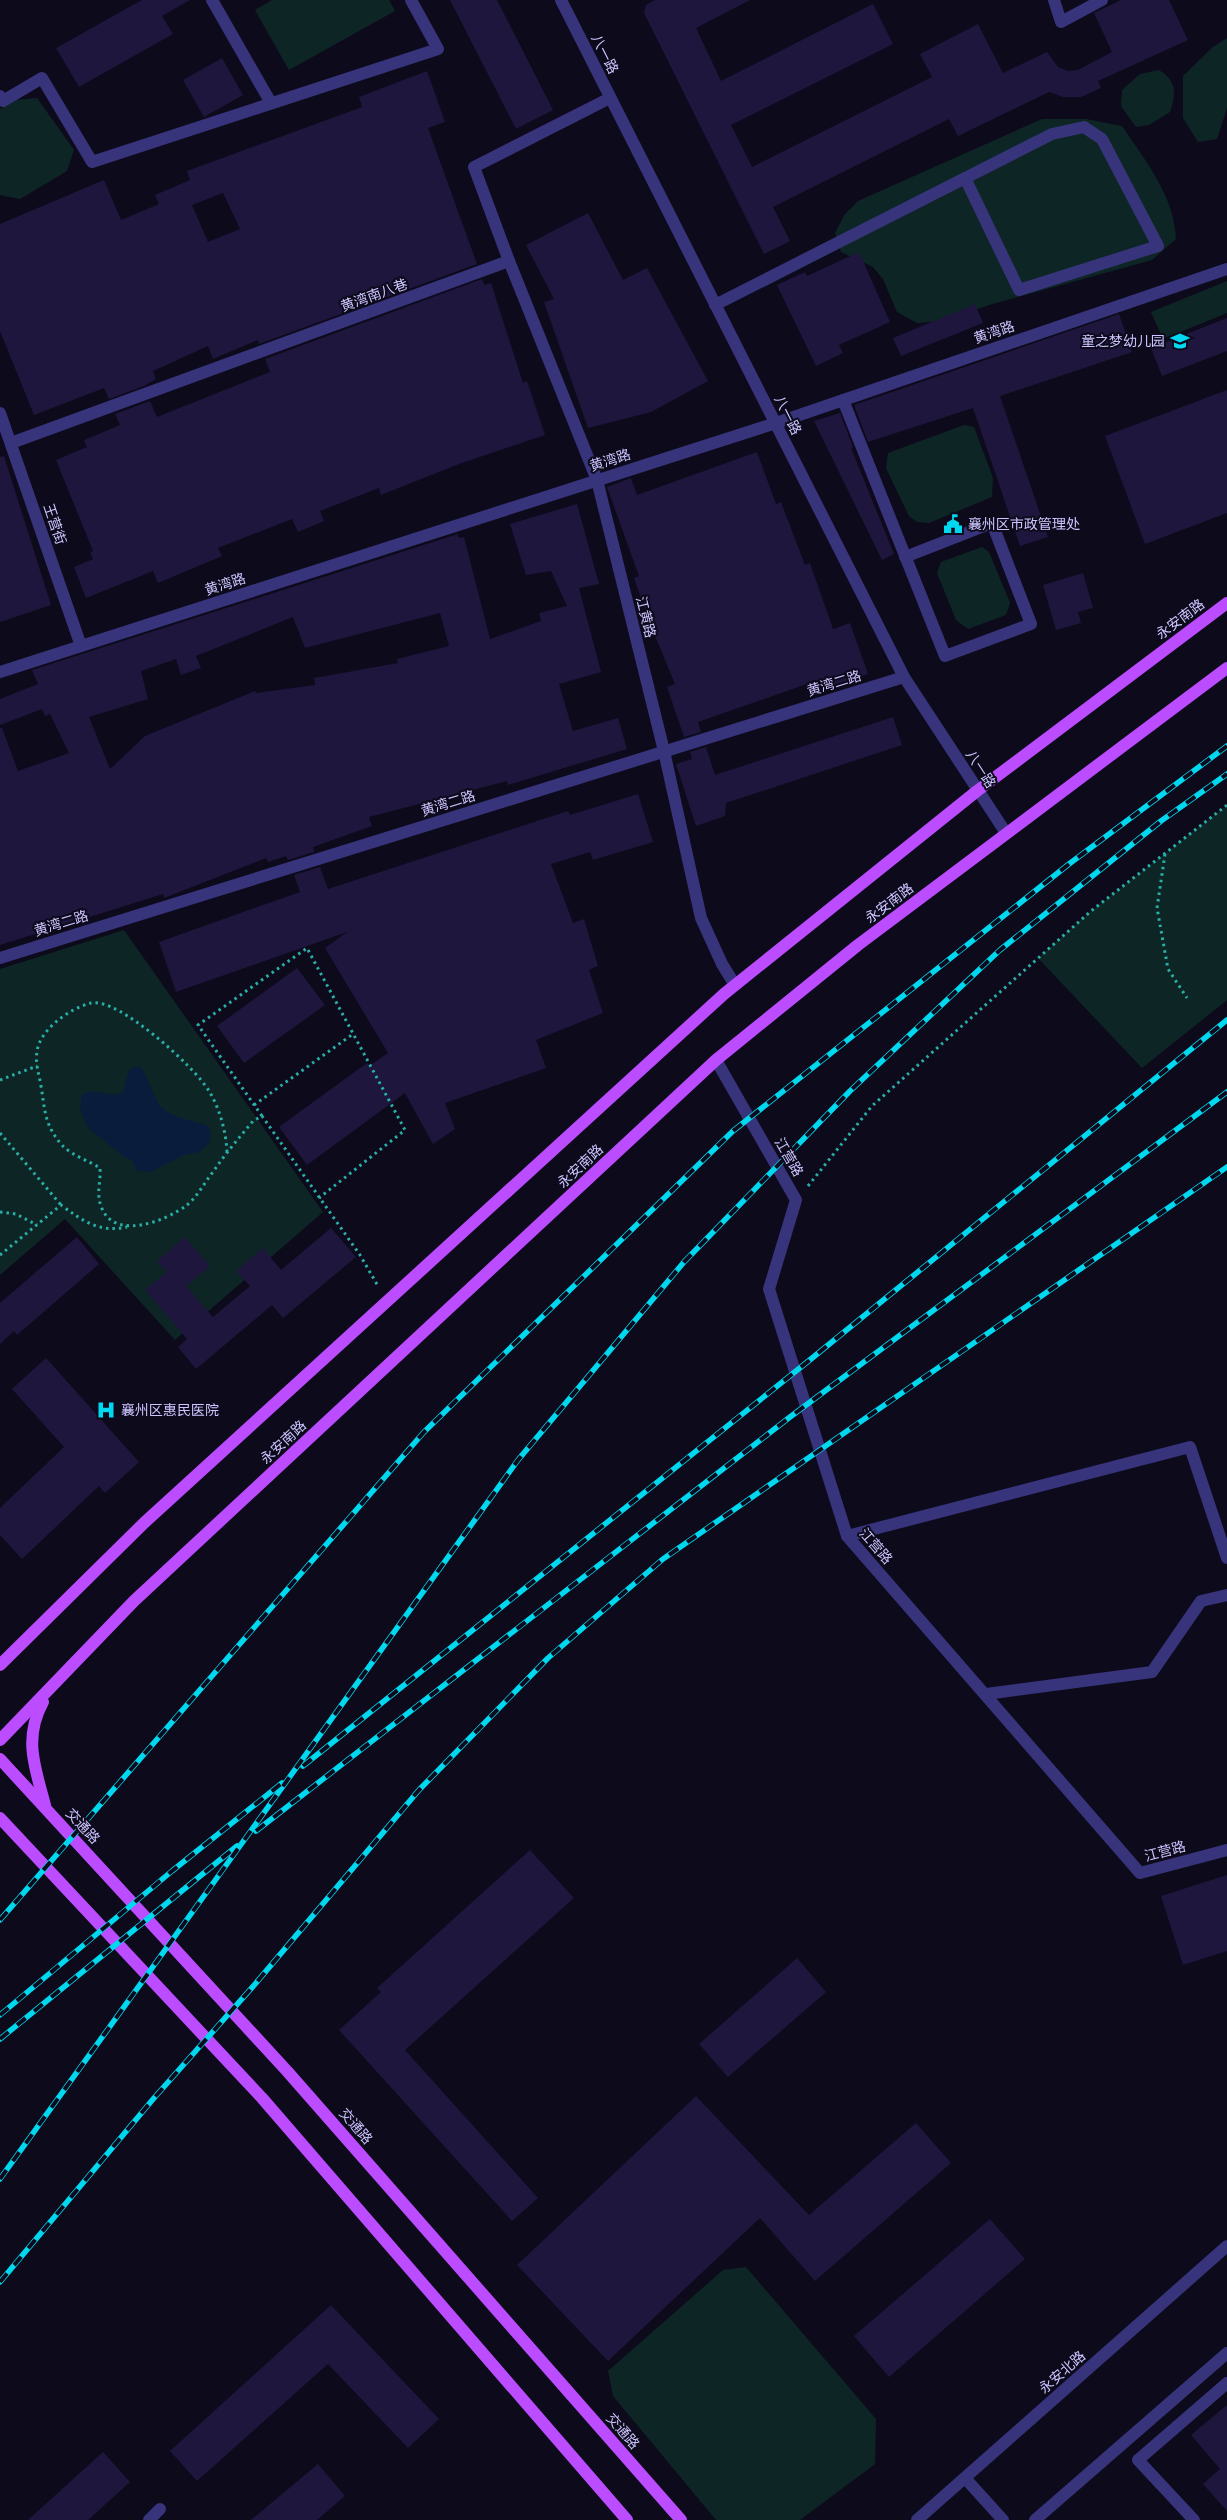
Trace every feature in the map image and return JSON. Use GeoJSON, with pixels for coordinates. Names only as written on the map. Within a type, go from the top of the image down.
{"type":"FeatureCollection","features":[{"type":"Feature","properties":{"kind":"main road","name":"永安南路"},"geometry":{"type":"LineString","coordinates":[[0,1665],[144,1523],[735,984],[977,791],[1227,603]]}},
{"type":"Feature","properties":{"kind":"main road","name":"永安南路"},"geometry":{"type":"LineString","coordinates":[[0,1740],[134,1601],[716,1060],[858,946],[1227,668]]}},
{"type":"Feature","properties":{"kind":"main road"},"geometry":{"type":"LineString","coordinates":[[0,1653],[15,1650]]}},
{"type":"Feature","properties":{"kind":"main road"},"geometry":{"type":"LineString","coordinates":[[45,1808],[30,1748],[36,1715],[48,1690]]}},
{"type":"Feature","properties":{"kind":"main road","name":"交通路"},"geometry":{"type":"LineString","coordinates":[[0,1759],[287,2070],[681,2520]]}},
{"type":"Feature","properties":{"kind":"main road"},"geometry":{"type":"LineString","coordinates":[[0,1818],[262,2098],[628,2520]]}},
{"type":"Feature","properties":{"kind":"main road"},"geometry":{"type":"LineString","coordinates":[[0,1830],[21,1840]]}},
{"type":"Feature","properties":{"kind":"street"},"geometry":{"type":"LineString","coordinates":[[212,0],[271,103]]}},
{"type":"Feature","properties":{"kind":"street"},"geometry":{"type":"LineString","coordinates":[[0,97],[3,101],[42,78],[92,162],[438,48],[411,0]]}},
{"type":"Feature","properties":{"kind":"street","name":"八一路"},"geometry":{"type":"LineString","coordinates":[[561,0],[904,677],[1006,833]]}},
{"type":"Feature","properties":{"kind":"street"},"geometry":{"type":"LineString","coordinates":[[1054,0],[1060,22],[1102,0]]}},
{"type":"Feature","properties":{"kind":"street"},"geometry":{"type":"LineString","coordinates":[[509,261],[474,166],[610,98]]}},
{"type":"Feature","properties":{"kind":"street"},"geometry":{"type":"LineString","coordinates":[[715,305],[965,178],[1052,134],[1084,127],[1102,139],[1158,246],[1019,290],[965,178]]}},
{"type":"Feature","properties":{"kind":"street","name":"黄湾南八巷"},"geometry":{"type":"LineString","coordinates":[[11,443],[509,261]]}},
{"type":"Feature","properties":{"kind":"street","name":"江黄路"},"geometry":{"type":"LineString","coordinates":[[509,261],[597,480],[664,751],[701,918],[722,964],[735,984]]}},
{"type":"Feature","properties":{"kind":"street","name":"黄湾路"},"geometry":{"type":"LineString","coordinates":[[0,672],[776,423],[1227,269]]}},
{"type":"Feature","properties":{"kind":"street"},"geometry":{"type":"LineString","coordinates":[[843,400],[945,656],[1031,624],[992,523],[906,557]]}},
{"type":"Feature","properties":{"kind":"street","name":"王营街"},"geometry":{"type":"LineString","coordinates":[[0,413],[82,646]]}},
{"type":"Feature","properties":{"kind":"street","name":"黄湾二路"},"geometry":{"type":"LineString","coordinates":[[0,958],[904,677]]}},
{"type":"Feature","properties":{"kind":"street","name":"江营路"},"geometry":{"type":"LineString","coordinates":[[716,1060],[796,1200],[769,1289],[847,1536],[1140,1873],[1227,1850]]}},
{"type":"Feature","properties":{"kind":"street"},"geometry":{"type":"LineString","coordinates":[[847,1536],[1190,1447],[1227,1558]]}},
{"type":"Feature","properties":{"kind":"street"},"geometry":{"type":"LineString","coordinates":[[986,1694],[1152,1672],[1201,1601],[1227,1595]]}},
{"type":"Feature","properties":{"kind":"street","name":"永安北路"},"geometry":{"type":"LineString","coordinates":[[917,2520],[1227,2246]]}},
{"type":"Feature","properties":{"kind":"street"},"geometry":{"type":"LineString","coordinates":[[1035,2520],[1227,2353]]}},
{"type":"Feature","properties":{"kind":"street"},"geometry":{"type":"LineString","coordinates":[[1194,2520],[1138,2460],[1227,2383]]}},
{"type":"Feature","properties":{"kind":"street"},"geometry":{"type":"LineString","coordinates":[[964,2478],[1003,2520]]}},
{"type":"Feature","properties":{"kind":"street"},"geometry":{"type":"LineString","coordinates":[[149,2520],[160,2510]]}},
{"type":"Feature","properties":{"kind":"path"},"geometry":{"type":"LineString","coordinates":[[796,1200],[872,1106],[1091,911],[1227,805]]}},
{"type":"Feature","properties":{"kind":"path"},"geometry":{"type":"LineString","coordinates":[[1165,854],[1157,908],[1168,969],[1187,998]]}},
{"type":"Feature","properties":{"kind":"path"},"geometry":{"type":"LineString","coordinates":[[319,1198],[405,1130],[307,948],[198,1025],[319,1198],[360,1255],[388,1301]]}},
{"type":"Feature","properties":{"kind":"path"},"geometry":{"type":"LineString","coordinates":[[227,1152],[226,1139],[218,1109],[209,1090],[193,1070],[172,1050],[132,1019],[103,1004],[92,1003],[78,1008],[46,1032],[36,1050],[45,1118],[61,1145],[100,1168],[101,1180],[97,1192],[104,1212],[110,1220],[126,1225],[146,1225],[171,1215],[188,1205],[201,1190],[227,1152],[253,1121],[262,1116]]}},
{"type":"Feature","properties":{"kind":"path"},"geometry":{"type":"LineString","coordinates":[[254,1105],[353,1034]]}},
{"type":"Feature","properties":{"kind":"path"},"geometry":{"type":"LineString","coordinates":[[0,1080],[37,1066]]}},
{"type":"Feature","properties":{"kind":"path"},"geometry":{"type":"LineString","coordinates":[[0,1133],[62,1205],[86,1224],[116,1229],[136,1225]]}},
{"type":"Feature","properties":{"kind":"path"},"geometry":{"type":"LineString","coordinates":[[0,1255],[62,1205]]}},
{"type":"Feature","properties":{"kind":"path"},"geometry":{"type":"LineString","coordinates":[[0,1212],[16,1214],[37,1225]]}},
{"type":"Feature","properties":{"kind":"green space"},"geometry":{"type":"Polygon","coordinates":[[[272,0],[389,0],[395,11],[289,70],[255,10],[272,0]]]}},
{"type":"Feature","properties":{"kind":"green space"},"geometry":{"type":"Polygon","coordinates":[[[1227,38],[1227,108],[1217,139],[1198,142],[1183,118],[1183,76],[1213,47],[1227,38]]]}},
{"type":"Feature","properties":{"kind":"green space"},"geometry":{"type":"Polygon","coordinates":[[[1159,70],[1165,74],[1174,88],[1170,112],[1149,125],[1136,127],[1121,106],[1122,90],[1140,74],[1159,70]]]}},
{"type":"Feature","properties":{"kind":"green space"},"geometry":{"type":"Polygon","coordinates":[[[37,98],[74,150],[67,171],[20,199],[0,195],[0,109],[16,100],[37,98]]]}},
{"type":"Feature","properties":{"kind":"green space"},"geometry":{"type":"Polygon","coordinates":[[[1042,119],[1086,119],[1122,126],[1149,166],[1164,193],[1174,223],[1176,239],[1152,260],[989,305],[944,321],[917,323],[897,312],[883,279],[873,267],[841,252],[835,233],[845,214],[858,201],[1042,119]]]}},
{"type":"Feature","properties":{"kind":"green space"},"geometry":{"type":"Polygon","coordinates":[[[1227,281],[1227,313],[1163,339],[1151,312],[1227,281]]]}},
{"type":"Feature","properties":{"kind":"green space"},"geometry":{"type":"Polygon","coordinates":[[[964,425],[974,427],[993,478],[992,497],[929,523],[917,522],[909,516],[886,468],[888,453],[964,425]]]}},
{"type":"Feature","properties":{"kind":"green space"},"geometry":{"type":"Polygon","coordinates":[[[982,547],[989,552],[1010,603],[1006,615],[968,629],[956,620],[937,573],[941,562],[982,547]]]}},
{"type":"Feature","properties":{"kind":"green space"},"geometry":{"type":"Polygon","coordinates":[[[1227,805],[1227,1000],[1142,1068],[1038,958],[1091,911],[1227,805]]]}},
{"type":"Feature","properties":{"kind":"green space"},"geometry":{"type":"Polygon","coordinates":[[[124,930],[323,1212],[175,1340],[65,1219],[0,1275],[0,969],[124,930]]]}},
{"type":"Feature","properties":{"kind":"green space"},"geometry":{"type":"Polygon","coordinates":[[[746,2267],[876,2419],[875,2464],[800,2520],[716,2520],[613,2396],[608,2371],[723,2270],[746,2267]]]}},
{"type":"Feature","properties":{"kind":"water"},"geometry":{"type":"Polygon","coordinates":[[[139,1066],[163,1109],[175,1116],[208,1126],[211,1133],[209,1143],[199,1152],[184,1155],[150,1172],[137,1171],[132,1160],[124,1157],[87,1127],[80,1108],[82,1095],[87,1092],[117,1094],[123,1092],[129,1070],[139,1066]]]}},
{"type":"Feature","properties":{"kind":"building"},"geometry":{"type":"Polygon","coordinates":[[[142,0],[190,0],[162,16],[173,34],[79,87],[56,48],[142,0]]]}},
{"type":"Feature","properties":{"kind":"building"},"geometry":{"type":"Polygon","coordinates":[[[450,0],[497,0],[553,110],[516,129],[450,0]]]}},
{"type":"Feature","properties":{"kind":"building"},"geometry":{"type":"Polygon","coordinates":[[[655,0],[750,0],[696,28],[721,81],[873,4],[893,44],[731,125],[752,167],[932,77],[920,54],[978,24],[1003,73],[1047,52],[1058,67],[1068,71],[1078,70],[1112,52],[1094,13],[1121,0],[1169,0],[1188,40],[1098,81],[1101,88],[1081,97],[1063,97],[1049,92],[958,136],[949,119],[773,207],[790,241],[764,254],[644,13],[646,5],[655,0]]]}},
{"type":"Feature","properties":{"kind":"building"},"geometry":{"type":"Polygon","coordinates":[[[222,58],[243,95],[204,117],[183,80],[222,58]]]}},
{"type":"Feature","properties":{"kind":"building"},"geometry":{"type":"Polygon","coordinates":[[[427,71],[445,122],[428,128],[477,264],[259,344],[258,340],[213,359],[208,346],[153,371],[156,379],[144,386],[109,399],[104,388],[34,415],[0,331],[0,224],[104,180],[121,220],[159,204],[155,195],[190,180],[187,171],[362,107],[359,97],[427,71]],[[223,193],[192,205],[208,242],[240,229],[223,193]]]}},
{"type":"Feature","properties":{"kind":"building"},"geometry":{"type":"Polygon","coordinates":[[[588,213],[623,280],[647,268],[708,381],[651,412],[588,428],[544,302],[554,299],[526,245],[588,213]]]}},
{"type":"Feature","properties":{"kind":"building"},"geometry":{"type":"Polygon","coordinates":[[[859,252],[890,322],[839,345],[843,353],[816,366],[777,285],[805,272],[807,276],[859,252]]]}},
{"type":"Feature","properties":{"kind":"building"},"geometry":{"type":"Polygon","coordinates":[[[482,279],[484,285],[491,283],[523,383],[527,381],[545,435],[459,464],[381,495],[379,488],[320,511],[324,521],[298,532],[292,519],[218,548],[222,556],[158,583],[153,571],[86,598],[74,567],[93,559],[90,552],[93,551],[56,460],[87,447],[84,440],[120,425],[115,414],[150,401],[157,417],[270,372],[265,359],[482,279]]]}},
{"type":"Feature","properties":{"kind":"building"},"geometry":{"type":"Polygon","coordinates":[[[975,304],[983,323],[901,356],[893,338],[975,304]]]}},
{"type":"Feature","properties":{"kind":"building"},"geometry":{"type":"Polygon","coordinates":[[[1119,314],[1132,352],[1000,396],[1048,537],[1020,546],[973,408],[868,442],[854,405],[1119,314]]]}},
{"type":"Feature","properties":{"kind":"building"},"geometry":{"type":"Polygon","coordinates":[[[1227,318],[1227,351],[1162,376],[1151,348],[1227,318]]]}},
{"type":"Feature","properties":{"kind":"building"},"geometry":{"type":"Polygon","coordinates":[[[1227,390],[1227,513],[1145,544],[1105,436],[1227,390]]]}},
{"type":"Feature","properties":{"kind":"building"},"geometry":{"type":"Polygon","coordinates":[[[840,413],[853,447],[851,448],[894,554],[882,560],[814,421],[840,413]]]}},
{"type":"Feature","properties":{"kind":"building"},"geometry":{"type":"Polygon","coordinates":[[[757,452],[776,504],[781,502],[805,565],[810,563],[833,629],[850,623],[868,674],[828,688],[824,678],[698,722],[701,732],[684,737],[667,687],[675,684],[648,619],[634,578],[639,576],[607,487],[631,478],[637,495],[757,452]]]}},
{"type":"Feature","properties":{"kind":"building"},"geometry":{"type":"Polygon","coordinates":[[[4,456],[51,605],[0,622],[0,457],[4,456]]]}},
{"type":"Feature","properties":{"kind":"building"},"geometry":{"type":"Polygon","coordinates":[[[577,504],[599,584],[579,588],[601,672],[559,684],[573,731],[618,718],[627,749],[508,785],[507,781],[369,817],[372,826],[313,847],[314,852],[288,860],[286,856],[268,862],[266,858],[164,898],[163,894],[0,945],[0,728],[2,728],[18,771],[69,753],[50,714],[45,716],[42,709],[0,725],[0,699],[38,684],[32,670],[458,534],[459,538],[464,537],[490,639],[541,621],[539,613],[567,606],[551,571],[526,575],[510,524],[577,504]],[[440,613],[305,648],[293,617],[196,656],[201,668],[181,675],[176,659],[141,671],[148,699],[89,717],[110,769],[145,736],[255,691],[256,693],[315,685],[314,678],[398,663],[397,659],[449,646],[440,613]]]}},
{"type":"Feature","properties":{"kind":"building"},"geometry":{"type":"Polygon","coordinates":[[[1083,573],[1093,608],[1078,612],[1081,623],[1056,630],[1043,585],[1083,573]]]}},
{"type":"Feature","properties":{"kind":"building"},"geometry":{"type":"Polygon","coordinates":[[[893,717],[902,745],[726,803],[725,816],[696,826],[676,764],[692,759],[690,752],[706,747],[715,775],[893,717]]]}},
{"type":"Feature","properties":{"kind":"building"},"geometry":{"type":"Polygon","coordinates":[[[638,794],[653,842],[593,860],[590,852],[551,864],[573,923],[584,919],[598,966],[589,970],[603,1013],[536,1040],[546,1068],[445,1103],[455,1129],[433,1144],[405,1093],[307,1165],[279,1127],[367,1063],[369,1066],[388,1053],[325,948],[347,932],[176,992],[159,942],[300,892],[294,875],[320,867],[328,889],[568,811],[570,815],[638,794]]]}},
{"type":"Feature","properties":{"kind":"building"},"geometry":{"type":"Polygon","coordinates":[[[297,968],[325,1005],[244,1063],[217,1026],[297,968]]]}},
{"type":"Feature","properties":{"kind":"building"},"geometry":{"type":"Polygon","coordinates":[[[331,1228],[356,1257],[283,1318],[272,1305],[196,1369],[178,1347],[187,1339],[145,1290],[167,1272],[157,1261],[185,1237],[210,1266],[186,1286],[213,1317],[250,1286],[236,1271],[263,1248],[281,1270],[331,1228]]]}},
{"type":"Feature","properties":{"kind":"building"},"geometry":{"type":"Polygon","coordinates":[[[77,1237],[99,1264],[17,1335],[14,1331],[0,1344],[0,1303],[77,1237]]]}},
{"type":"Feature","properties":{"kind":"building"},"geometry":{"type":"Polygon","coordinates":[[[46,1358],[139,1462],[105,1493],[99,1486],[22,1559],[0,1535],[0,1508],[64,1447],[12,1389],[46,1358]]]}},
{"type":"Feature","properties":{"kind":"building"},"geometry":{"type":"Polygon","coordinates":[[[530,1850],[574,1898],[405,2050],[538,2198],[512,2221],[339,2030],[381,1992],[377,1988],[530,1850]]]}},
{"type":"Feature","properties":{"kind":"building"},"geometry":{"type":"Polygon","coordinates":[[[1227,1875],[1227,1951],[1183,1965],[1161,1896],[1227,1875]]]}},
{"type":"Feature","properties":{"kind":"building"},"geometry":{"type":"Polygon","coordinates":[[[797,1958],[826,1992],[728,2077],[699,2044],[797,1958]]]}},
{"type":"Feature","properties":{"kind":"building"},"geometry":{"type":"Polygon","coordinates":[[[696,2096],[809,2215],[916,2123],[951,2163],[815,2281],[760,2218],[608,2361],[517,2265],[696,2096]]]}},
{"type":"Feature","properties":{"kind":"building"},"geometry":{"type":"Polygon","coordinates":[[[990,2219],[1025,2259],[889,2377],[854,2336],[990,2219]]]}},
{"type":"Feature","properties":{"kind":"building"},"geometry":{"type":"Polygon","coordinates":[[[331,2305],[439,2419],[408,2448],[328,2364],[197,2481],[170,2451],[331,2305]]]}},
{"type":"Feature","properties":{"kind":"building"},"geometry":{"type":"Polygon","coordinates":[[[1227,2405],[1227,2511],[1203,2484],[1220,2469],[1191,2435],[1227,2405]]]}},
{"type":"Feature","properties":{"kind":"building"},"geometry":{"type":"Polygon","coordinates":[[[103,2452],[130,2482],[88,2520],[28,2520],[103,2452]]]}},
{"type":"Feature","properties":{"kind":"building"},"geometry":{"type":"Polygon","coordinates":[[[318,2464],[345,2496],[317,2520],[251,2520],[318,2464]]]}},
{"type":"Feature","properties":{"kind":"railway"},"geometry":{"type":"LineString","coordinates":[[0,1920],[424,1432],[733,1131],[1069,864],[1227,746]]}},
{"type":"Feature","properties":{"kind":"railway"},"geometry":{"type":"LineString","coordinates":[[0,2179],[518,1460],[684,1262],[850,1091],[1000,950],[1161,821],[1227,774]]}},
{"type":"Feature","properties":{"kind":"railway"},"geometry":{"type":"LineString","coordinates":[[303,1766],[811,1359],[1227,1020]]}},
{"type":"Feature","properties":{"kind":"railway"},"geometry":{"type":"LineString","coordinates":[[256,1831],[790,1417],[1227,1092]]}},
{"type":"Feature","properties":{"kind":"railway"},"geometry":{"type":"LineString","coordinates":[[0,2282],[154,2098],[256,1983],[419,1790],[548,1658],[663,1559],[1227,1167]]}},
{"type":"Feature","properties":{"kind":"railway"},"geometry":{"type":"LineString","coordinates":[[0,2015],[172,1871],[282,1783]]}},
{"type":"Feature","properties":{"kind":"railway"},"geometry":{"type":"LineString","coordinates":[[0,2039],[237,1846]]}},
{"type":"Feature","properties":{"kind":"place","name":"童之梦幼儿园"},"geometry":{"type":"Point","coordinates":[1180,341]}},
{"type":"Feature","properties":{"kind":"place","name":"襄州区市政管理处"},"geometry":{"type":"Point","coordinates":[953,524]}},
{"type":"Feature","properties":{"kind":"place","name":"襄州区惠民医院"},"geometry":{"type":"Point","coordinates":[106,1410]}}]}
